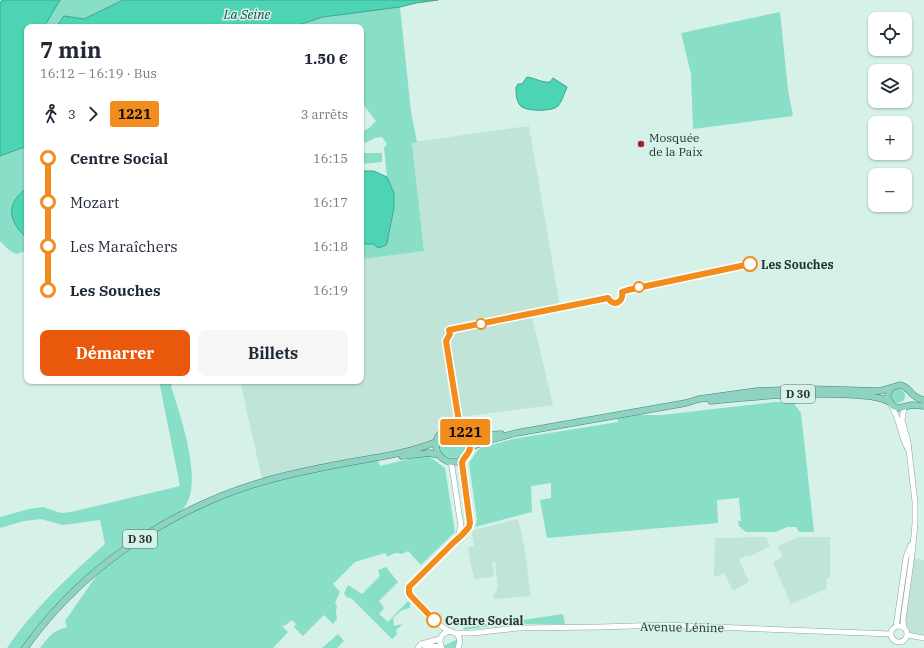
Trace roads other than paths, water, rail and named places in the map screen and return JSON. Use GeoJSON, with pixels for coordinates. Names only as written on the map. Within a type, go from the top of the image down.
{"type":"FeatureCollection","features":[{"type":"Feature","properties":{"kind":"main road"},"geometry":{"type":"LineString","coordinates":[[924,400],[918,399],[910,394],[906,388],[900,385],[896,385],[890,389],[887,395],[889,403],[896,408],[905,406],[924,406]]}},
{"type":"Feature","properties":{"kind":"main road","name":"D 30"},"geometry":{"type":"LineString","coordinates":[[686,403],[700,399],[757,391],[810,389],[876,391],[890,389]]}},
{"type":"Feature","properties":{"kind":"main road","name":"D 30"},"geometry":{"type":"LineString","coordinates":[[471,448],[487,441],[516,433],[686,403],[821,394],[878,398],[889,403]]}},
{"type":"Feature","properties":{"kind":"main road"},"geometry":{"type":"LineString","coordinates":[[905,406],[910,400],[910,394]]}},
{"type":"Feature","properties":{"kind":"main road"},"geometry":{"type":"LineString","coordinates":[[450,428],[461,428],[468,436],[471,442],[471,448],[462,460],[450,462],[439,455],[436,442],[442,432],[450,428]]}},
{"type":"Feature","properties":{"kind":"main road","name":"D 30"},"geometry":{"type":"LineString","coordinates":[[468,436],[516,433]]}},
{"type":"Feature","properties":{"kind":"main road","name":"D 30"},"geometry":{"type":"LineString","coordinates":[[25,648],[65,600],[106,564],[136,542],[177,517],[214,499],[240,489],[286,476],[334,465],[418,449],[436,442]]}},
{"type":"Feature","properties":{"kind":"main road","name":"D 30"},"geometry":{"type":"LineString","coordinates":[[286,476],[417,454],[432,453],[439,455]]}},
{"type":"Feature","properties":{"kind":"street"},"geometry":{"type":"LineString","coordinates":[[889,403],[895,414],[909,450]]}},
{"type":"Feature","properties":{"kind":"street"},"geometry":{"type":"LineString","coordinates":[[896,647],[900,642],[905,640],[907,636],[907,631],[904,628],[903,620],[915,524],[915,502],[909,450],[907,436],[902,420],[905,406]]}},
{"type":"Feature","properties":{"kind":"street"},"geometry":{"type":"LineString","coordinates":[[459,646],[459,637],[437,622],[409,593],[411,585],[458,537],[466,531],[470,523],[462,460]]}},
{"type":"Feature","properties":{"kind":"street"},"geometry":{"type":"LineString","coordinates":[[450,462],[461,526],[458,537]]}},
{"type":"Feature","properties":{"kind":"street"},"geometry":{"type":"LineString","coordinates":[[896,647],[891,634],[896,627],[906,557],[913,540]]}},
{"type":"Feature","properties":{"kind":"street"},"geometry":{"type":"LineString","coordinates":[[425,648],[429,646],[441,648],[440,637],[442,632],[437,622]]}},
{"type":"Feature","properties":{"kind":"street","name":"Avenue Lénine"},"geometry":{"type":"LineString","coordinates":[[453,632],[472,633],[513,628],[593,628],[668,625],[891,634]]}},
{"type":"Feature","properties":{"kind":"street"},"geometry":{"type":"LineString","coordinates":[[896,627],[904,628]]}},
{"type":"Feature","properties":{"kind":"street"},"geometry":{"type":"LineString","coordinates":[[418,648],[422,644],[440,637],[445,632],[453,632]]}},
{"type":"Feature","properties":{"kind":"street"},"geometry":{"type":"LineString","coordinates":[[459,646],[472,633]]}},
{"type":"Feature","properties":{"kind":"street"},"geometry":{"type":"LineString","coordinates":[[907,636],[924,638]]}},
{"type":"Feature","properties":{"kind":"street"},"geometry":{"type":"LineString","coordinates":[[894,640],[900,642]]}},
{"type":"Feature","properties":{"kind":"water"},"geometry":{"type":"Polygon","coordinates":[[[2,0],[60,0],[46,24],[24,24],[24,147],[0,156],[0,3],[2,0]]]}},
{"type":"Feature","properties":{"kind":"water","name":"La Seine"},"geometry":{"type":"Polygon","coordinates":[[[123,0],[438,0],[400,7],[323,17],[301,24],[58,24],[64,16],[84,19],[123,0]]]}},
{"type":"Feature","properties":{"kind":"water"},"geometry":{"type":"Polygon","coordinates":[[[527,77],[547,82],[550,82],[553,78],[567,87],[558,106],[551,109],[540,110],[522,107],[517,98],[516,87],[518,84],[522,84],[527,77]]]}},
{"type":"Feature","properties":{"kind":"water"},"geometry":{"type":"Polygon","coordinates":[[[364,171],[374,171],[387,177],[394,193],[394,208],[387,243],[386,245],[378,248],[374,244],[364,244],[364,171]]]}},
{"type":"Feature","properties":{"kind":"water"},"geometry":{"type":"Polygon","coordinates":[[[24,190],[24,235],[17,227],[12,217],[12,207],[24,190]]]}},
{"type":"Feature","properties":{"kind":"place","name":"Mosquée de la Paix"},"geometry":{"type":"Point","coordinates":[641,144]}},
{"type":"Feature","properties":{"kind":"place","name":"Les Souches"},"geometry":{"type":"Point","coordinates":[750,264]}},
{"type":"Feature","properties":{"kind":"place","name":"Centre Social"},"geometry":{"type":"Point","coordinates":[434,620]}}]}
